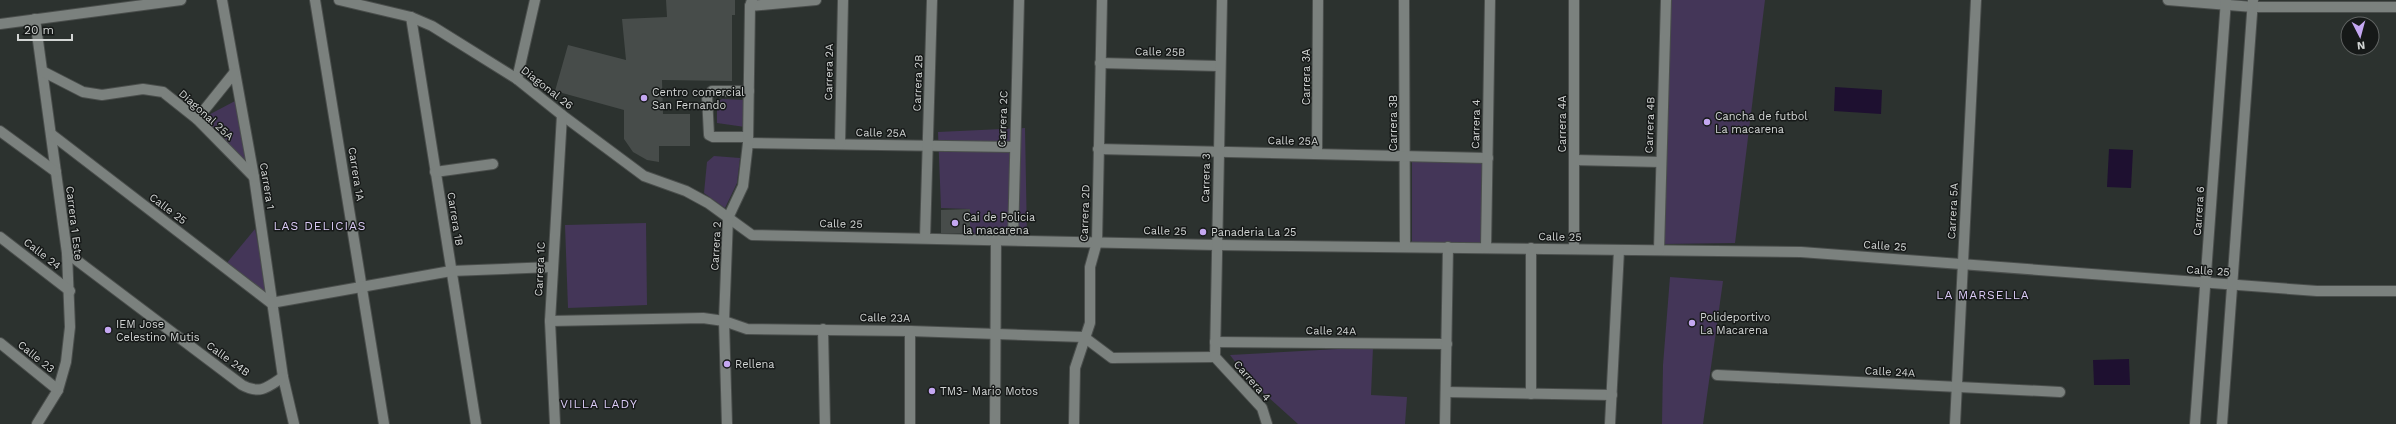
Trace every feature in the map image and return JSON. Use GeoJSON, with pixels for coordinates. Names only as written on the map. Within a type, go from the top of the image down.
{"type":"FeatureCollection","features":[{"type":"Feature","properties":{"kind":"street"},"geometry":{"type":"LineString","coordinates":[[0,24],[181,0]]}},
{"type":"Feature","properties":{"kind":"street","name":"Carrera 1"},"geometry":{"type":"LineString","coordinates":[[222,0],[254,177],[271,303],[291,422]]}},
{"type":"Feature","properties":{"kind":"street","name":"Carrera 1A"},"geometry":{"type":"LineString","coordinates":[[315,0],[384,424]]}},
{"type":"Feature","properties":{"kind":"street","name":"Diagonal 26"},"geometry":{"type":"LineString","coordinates":[[339,0],[411,17],[432,26],[517,79],[562,115],[644,176],[686,191],[708,203],[728,218]]}},
{"type":"Feature","properties":{"kind":"street"},"geometry":{"type":"LineString","coordinates":[[517,79],[535,0]]}},
{"type":"Feature","properties":{"kind":"street"},"geometry":{"type":"LineString","coordinates":[[751,3],[816,0]]}},
{"type":"Feature","properties":{"kind":"street","name":"Carrera 2A"},"geometry":{"type":"LineString","coordinates":[[840,144],[843,0]]}},
{"type":"Feature","properties":{"kind":"street","name":"Carrera 2B"},"geometry":{"type":"LineString","coordinates":[[925,238],[932,0]]}},
{"type":"Feature","properties":{"kind":"street","name":"Carrera 2C"},"geometry":{"type":"LineString","coordinates":[[1013,240],[1018,0]]}},
{"type":"Feature","properties":{"kind":"street","name":"Carrera 2D"},"geometry":{"type":"LineString","coordinates":[[1074,424],[1075,368],[1084,337],[1090,323],[1090,268],[1097,242],[1102,0]]}},
{"type":"Feature","properties":{"kind":"street","name":"Carrera 3"},"geometry":{"type":"LineString","coordinates":[[1215,357],[1219,66],[1222,0]]}},
{"type":"Feature","properties":{"kind":"street","name":"Carrera 3A"},"geometry":{"type":"LineString","coordinates":[[1317,153],[1318,0]]}},
{"type":"Feature","properties":{"kind":"street","name":"Carrera 3B"},"geometry":{"type":"LineString","coordinates":[[1404,0],[1405,246]]}},
{"type":"Feature","properties":{"kind":"street","name":"Carrera 4"},"geometry":{"type":"LineString","coordinates":[[1486,248],[1490,0]]}},
{"type":"Feature","properties":{"kind":"street","name":"Carrera 4A"},"geometry":{"type":"LineString","coordinates":[[1574,0],[1574,249]]}},
{"type":"Feature","properties":{"kind":"street","name":"Carrera 4B"},"geometry":{"type":"LineString","coordinates":[[1659,250],[1660,162],[1666,0]]}},
{"type":"Feature","properties":{"kind":"street","name":"Carrera 5A"},"geometry":{"type":"LineString","coordinates":[[1955,424],[1976,0]]}},
{"type":"Feature","properties":{"kind":"street"},"geometry":{"type":"LineString","coordinates":[[2168,0],[2396,7]]}},
{"type":"Feature","properties":{"kind":"street","name":"Carrera 6"},"geometry":{"type":"LineString","coordinates":[[2195,424],[2226,2]]}},
{"type":"Feature","properties":{"kind":"street","name":"Carrera 2"},"geometry":{"type":"LineString","coordinates":[[726,424],[724,321],[728,218],[743,186],[748,140],[751,3]]}},
{"type":"Feature","properties":{"kind":"street"},"geometry":{"type":"LineString","coordinates":[[2222,424],[2253,3]]}},
{"type":"Feature","properties":{"kind":"street","name":"Carrera 1B"},"geometry":{"type":"LineString","coordinates":[[411,17],[476,424]]}},
{"type":"Feature","properties":{"kind":"street","name":"Carrera 1 Este"},"geometry":{"type":"LineString","coordinates":[[35,19],[44,72],[67,253],[70,291],[70,327],[66,362],[58,390],[37,424]]}},
{"type":"Feature","properties":{"kind":"street","name":"Calle 25B"},"geometry":{"type":"LineString","coordinates":[[1100,63],[1219,66]]}},
{"type":"Feature","properties":{"kind":"street","name":"Diagonal 25A"},"geometry":{"type":"LineString","coordinates":[[44,72],[83,92],[102,95],[143,88],[163,92],[197,120],[254,177]]}},
{"type":"Feature","properties":{"kind":"street"},"geometry":{"type":"LineString","coordinates":[[197,120],[234,73]]}},
{"type":"Feature","properties":{"kind":"street","name":"Calle 25A"},"geometry":{"type":"LineString","coordinates":[[749,91],[712,91],[707,96],[709,135],[713,137],[748,140],[840,144],[1014,147]]}},
{"type":"Feature","properties":{"kind":"street","name":"Carrera 1C"},"geometry":{"type":"LineString","coordinates":[[555,424],[550,322],[562,115]]}},
{"type":"Feature","properties":{"kind":"street"},"geometry":{"type":"LineString","coordinates":[[0,131],[56,172]]}},
{"type":"Feature","properties":{"kind":"street","name":"Calle 25"},"geometry":{"type":"LineString","coordinates":[[51,134],[271,303]]}},
{"type":"Feature","properties":{"kind":"street","name":"Calle 25A"},"geometry":{"type":"LineString","coordinates":[[1098,149],[1488,158]]}},
{"type":"Feature","properties":{"kind":"street"},"geometry":{"type":"LineString","coordinates":[[1574,160],[1660,162]]}},
{"type":"Feature","properties":{"kind":"street"},"geometry":{"type":"LineString","coordinates":[[435,172],[493,164]]}},
{"type":"Feature","properties":{"kind":"street","name":"Calle 25"},"geometry":{"type":"LineString","coordinates":[[728,218],[752,235],[1217,245],[1405,246],[1801,252],[2317,291],[2396,291]]}},
{"type":"Feature","properties":{"kind":"street","name":"Calle 24"},"geometry":{"type":"LineString","coordinates":[[0,237],[70,291]]}},
{"type":"Feature","properties":{"kind":"street"},"geometry":{"type":"LineString","coordinates":[[994,424],[996,240]]}},
{"type":"Feature","properties":{"kind":"street"},"geometry":{"type":"LineString","coordinates":[[1445,424],[1448,247]]}},
{"type":"Feature","properties":{"kind":"street"},"geometry":{"type":"LineString","coordinates":[[1531,394],[1532,248]]}},
{"type":"Feature","properties":{"kind":"street"},"geometry":{"type":"LineString","coordinates":[[1610,424],[1619,250]]}},
{"type":"Feature","properties":{"kind":"street","name":"Calle 24B"},"geometry":{"type":"LineString","coordinates":[[67,253],[242,385],[252,390],[264,390],[284,377]]}},
{"type":"Feature","properties":{"kind":"street"},"geometry":{"type":"LineString","coordinates":[[271,303],[451,271],[552,267]]}},
{"type":"Feature","properties":{"kind":"street","name":"Calle 23A"},"geometry":{"type":"LineString","coordinates":[[550,322],[703,318],[724,321],[747,329],[910,331],[1084,337]]}},
{"type":"Feature","properties":{"kind":"street"},"geometry":{"type":"LineString","coordinates":[[824,329],[825,424]]}},
{"type":"Feature","properties":{"kind":"street"},"geometry":{"type":"LineString","coordinates":[[910,331],[910,424]]}},
{"type":"Feature","properties":{"kind":"street"},"geometry":{"type":"LineString","coordinates":[[1084,337],[1112,358],[1215,357]]}},
{"type":"Feature","properties":{"kind":"street","name":"Calle 24A"},"geometry":{"type":"LineString","coordinates":[[1215,342],[1447,344]]}},
{"type":"Feature","properties":{"kind":"street","name":"Calle 23"},"geometry":{"type":"LineString","coordinates":[[0,343],[58,390]]}},
{"type":"Feature","properties":{"kind":"street","name":"Carrera 4"},"geometry":{"type":"LineString","coordinates":[[1215,357],[1262,408],[1267,424]]}},
{"type":"Feature","properties":{"kind":"street","name":"Calle 24A"},"geometry":{"type":"LineString","coordinates":[[1718,375],[2060,392]]}},
{"type":"Feature","properties":{"kind":"street"},"geometry":{"type":"LineString","coordinates":[[1446,392],[1612,395]]}},
{"type":"Feature","properties":{"kind":"shaded area","name":"Cancha de futbol La macarena"},"geometry":{"type":"Polygon","coordinates":[[[1668,0],[1765,0],[1735,243],[1662,244],[1668,0]]]}},
{"type":"Feature","properties":{"kind":"shaded area"},"geometry":{"type":"Polygon","coordinates":[[[232,80],[248,165],[199,120],[235,101],[232,80]]]}},
{"type":"Feature","properties":{"kind":"shaded area"},"geometry":{"type":"Polygon","coordinates":[[[1835,87],[1882,90],[1881,114],[1834,111],[1835,87]]]}},
{"type":"Feature","properties":{"kind":"shaded area"},"geometry":{"type":"Polygon","coordinates":[[[722,99],[745,100],[745,127],[717,123],[717,102],[722,99]]]}},
{"type":"Feature","properties":{"kind":"shaded area"},"geometry":{"type":"Polygon","coordinates":[[[1025,128],[1027,238],[970,237],[970,209],[941,208],[938,132],[1025,128]]]}},
{"type":"Feature","properties":{"kind":"shaded area"},"geometry":{"type":"Polygon","coordinates":[[[2109,149],[2133,150],[2131,188],[2107,187],[2109,149]]]}},
{"type":"Feature","properties":{"kind":"shaded area"},"geometry":{"type":"Polygon","coordinates":[[[714,156],[740,158],[737,183],[725,208],[704,193],[707,162],[714,156]]]}},
{"type":"Feature","properties":{"kind":"shaded area"},"geometry":{"type":"Polygon","coordinates":[[[1412,161],[1486,162],[1484,246],[1412,245],[1412,161]]]}},
{"type":"Feature","properties":{"kind":"shaded area"},"geometry":{"type":"Polygon","coordinates":[[[646,223],[647,305],[568,308],[565,225],[646,223]]]}},
{"type":"Feature","properties":{"kind":"shaded area"},"geometry":{"type":"Polygon","coordinates":[[[255,229],[268,294],[226,264],[255,229]]]}},
{"type":"Feature","properties":{"kind":"shaded area","name":"Polideportivo La Macarena"},"geometry":{"type":"Polygon","coordinates":[[[1670,277],[1723,281],[1703,424],[1662,424],[1663,365],[1670,277]]]}},
{"type":"Feature","properties":{"kind":"shaded area"},"geometry":{"type":"Polygon","coordinates":[[[1373,347],[1371,395],[1407,397],[1405,424],[1298,424],[1248,379],[1230,355],[1373,347]]]}},
{"type":"Feature","properties":{"kind":"shaded area"},"geometry":{"type":"Polygon","coordinates":[[[2129,359],[2130,385],[2094,385],[2093,360],[2129,359]]]}},
{"type":"Feature","properties":{"kind":"building","name":"Centro comercial San Fernando"},"geometry":{"type":"Polygon","coordinates":[[[666,0],[735,0],[735,15],[732,15],[732,81],[662,80],[663,114],[690,114],[690,146],[659,146],[659,162],[647,160],[633,152],[624,139],[624,110],[555,91],[568,45],[626,60],[622,19],[667,17],[666,0]]]}},
{"type":"Feature","properties":{"kind":"building","name":"Cai de Policia la macarena"},"geometry":{"type":"Polygon","coordinates":[[[970,209],[970,233],[941,233],[941,210],[970,209]]]}},
{"type":"Feature","properties":{"kind":"place","name":"Centro comercial San Fernando"},"geometry":{"type":"Point","coordinates":[644,98]}},
{"type":"Feature","properties":{"kind":"place","name":"Cancha de futbol La macarena"},"geometry":{"type":"Point","coordinates":[1707,122]}},
{"type":"Feature","properties":{"kind":"place","name":"Cai de Policia la macarena"},"geometry":{"type":"Point","coordinates":[955,223]}},
{"type":"Feature","properties":{"kind":"place","name":"Panaderia La 25"},"geometry":{"type":"Point","coordinates":[1203,232]}},
{"type":"Feature","properties":{"kind":"place","name":"Polideportivo La Macarena"},"geometry":{"type":"Point","coordinates":[1692,323]}},
{"type":"Feature","properties":{"kind":"place","name":"IEM Jose Celestino Mutis"},"geometry":{"type":"Point","coordinates":[108,330]}},
{"type":"Feature","properties":{"kind":"place","name":"Rellena"},"geometry":{"type":"Point","coordinates":[727,364]}},
{"type":"Feature","properties":{"kind":"place","name":"TM3- Mario Motos"},"geometry":{"type":"Point","coordinates":[932,391]}},
{"type":"Feature","properties":{"kind":"district","name":"LAS DELICIAS"},"geometry":{"type":"Point","coordinates":[320,226]}},
{"type":"Feature","properties":{"kind":"district","name":"LA MARSELLA"},"geometry":{"type":"Point","coordinates":[1983,295]}},
{"type":"Feature","properties":{"kind":"district","name":"VILLA LADY"},"geometry":{"type":"Point","coordinates":[599,404]}}]}
